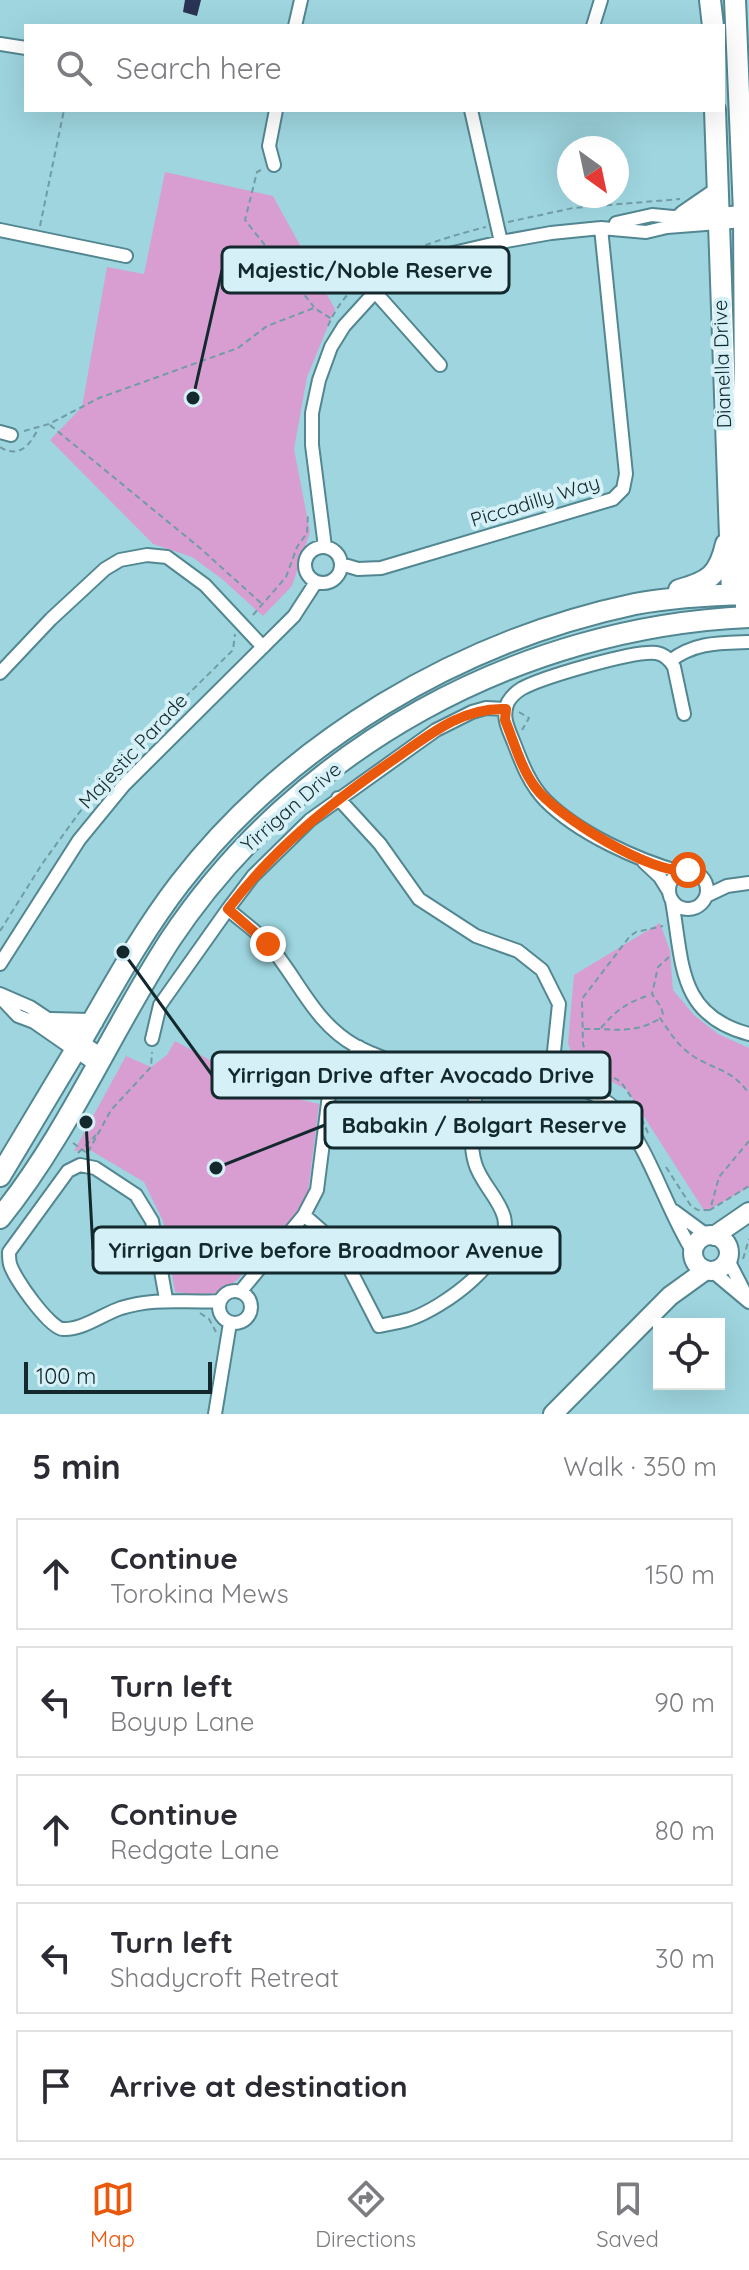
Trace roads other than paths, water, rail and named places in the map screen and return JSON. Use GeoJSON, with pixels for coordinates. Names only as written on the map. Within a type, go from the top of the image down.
{"type":"FeatureCollection","features":[{"type":"Feature","properties":{"kind":"main road"},"geometry":{"type":"LineString","coordinates":[[710,0],[713,24]]}},
{"type":"Feature","properties":{"kind":"main road","name":"Dianella Drive"},"geometry":{"type":"LineString","coordinates":[[735,0],[744,217],[743,617]]}},
{"type":"Feature","properties":{"kind":"main road","name":"Dianella Drive"},"geometry":{"type":"LineString","coordinates":[[715,112],[716,210],[741,532]]}},
{"type":"Feature","properties":{"kind":"main road"},"geometry":{"type":"LineString","coordinates":[[685,207],[716,210]]}},
{"type":"Feature","properties":{"kind":"main road"},"geometry":{"type":"LineString","coordinates":[[580,617],[605,604],[702,584],[714,574],[741,532]]}},
{"type":"Feature","properties":{"kind":"main road","name":"Yirrigan Drive"},"geometry":{"type":"LineString","coordinates":[[0,1176],[137,946],[182,881],[275,781],[376,707],[432,676],[580,617],[637,604],[742,594]]}},
{"type":"Feature","properties":{"kind":"main road","name":"Yirrigan Drive"},"geometry":{"type":"LineString","coordinates":[[0,1218],[17,1197],[69,1113],[172,938],[228,864],[306,789],[390,727],[498,673],[554,651],[670,623],[743,617]]}},
{"type":"Feature","properties":{"kind":"main road"},"geometry":{"type":"LineString","coordinates":[[51,1023],[89,1024],[93,1021]]}},
{"type":"Feature","properties":{"kind":"street"},"geometry":{"type":"LineString","coordinates":[[295,24],[301,0]]}},
{"type":"Feature","properties":{"kind":"street"},"geometry":{"type":"LineString","coordinates":[[594,24],[601,0]]}},
{"type":"Feature","properties":{"kind":"street"},"geometry":{"type":"LineString","coordinates":[[0,44],[24,48]]}},
{"type":"Feature","properties":{"kind":"street"},"geometry":{"type":"LineString","coordinates":[[274,165],[269,146],[276,112]]}},
{"type":"Feature","properties":{"kind":"street"},"geometry":{"type":"LineString","coordinates":[[471,112],[501,242]]}},
{"type":"Feature","properties":{"kind":"street"},"geometry":{"type":"LineString","coordinates":[[606,227],[685,207]]}},
{"type":"Feature","properties":{"kind":"street"},"geometry":{"type":"LineString","coordinates":[[325,547],[312,445],[312,413],[319,380],[331,347],[344,326],[375,292],[397,275],[425,262],[501,242],[606,227],[646,232],[716,210],[744,217]]}},
{"type":"Feature","properties":{"kind":"street","name":"Piccadilly Way"},"geometry":{"type":"LineString","coordinates":[[341,564],[358,569],[381,568],[613,499],[623,489],[626,474],[606,227]]}},
{"type":"Feature","properties":{"kind":"street"},"geometry":{"type":"LineString","coordinates":[[0,230],[126,256]]}},
{"type":"Feature","properties":{"kind":"street"},"geometry":{"type":"LineString","coordinates":[[375,292],[440,365]]}},
{"type":"Feature","properties":{"kind":"street"},"geometry":{"type":"LineString","coordinates":[[325,547],[334,551],[341,564],[339,573],[333,580],[316,582],[306,573],[306,559],[311,551],[325,547]]}},
{"type":"Feature","properties":{"kind":"street"},"geometry":{"type":"LineString","coordinates":[[0,673],[51,619],[105,569],[120,560],[147,555],[167,557],[205,585],[263,647]]}},
{"type":"Feature","properties":{"kind":"street","name":"Majestic Parade"},"geometry":{"type":"LineString","coordinates":[[0,964],[79,840],[124,785],[263,647],[304,603],[316,582]]}},
{"type":"Feature","properties":{"kind":"street"},"geometry":{"type":"LineString","coordinates":[[670,661],[681,652],[702,644],[749,642]]}},
{"type":"Feature","properties":{"kind":"street"},"geometry":{"type":"LineString","coordinates":[[684,714],[677,677],[670,661],[656,653],[626,656],[519,690],[507,707],[505,720],[533,784],[545,801],[569,820],[639,857],[680,872],[692,871],[702,876],[746,883]]}},
{"type":"Feature","properties":{"kind":"street"},"geometry":{"type":"LineString","coordinates":[[152,1039],[160,1005],[228,909],[253,876],[310,820],[436,730],[472,712],[507,707]]}},
{"type":"Feature","properties":{"kind":"street"},"geometry":{"type":"LineString","coordinates":[[338,798],[380,844],[419,899],[476,936],[518,951],[542,970],[559,1004],[551,1080]]}},
{"type":"Feature","properties":{"kind":"street"},"geometry":{"type":"LineString","coordinates":[[639,857],[660,877],[682,908],[692,908],[702,903],[707,888],[702,876]]}},
{"type":"Feature","properties":{"kind":"street"},"geometry":{"type":"LineString","coordinates":[[680,872],[671,879],[670,895],[682,971],[694,999],[707,1015],[731,1029],[749,1034]]}},
{"type":"Feature","properties":{"kind":"street"},"geometry":{"type":"LineString","coordinates":[[706,896],[727,886],[746,883]]}},
{"type":"Feature","properties":{"kind":"street"},"geometry":{"type":"LineString","coordinates":[[679,938],[692,908]]}},
{"type":"Feature","properties":{"kind":"street"},"geometry":{"type":"LineString","coordinates":[[228,909],[268,944],[320,1018],[344,1039],[359,1047],[397,1064],[478,1077],[551,1080],[594,1096],[616,1110],[679,1228],[749,1302]]}},
{"type":"Feature","properties":{"kind":"street"},"geometry":{"type":"LineString","coordinates":[[0,996],[18,1016],[79,1044]]}},
{"type":"Feature","properties":{"kind":"street"},"geometry":{"type":"LineString","coordinates":[[0,996],[30,1007],[99,1060]]}},
{"type":"Feature","properties":{"kind":"street"},"geometry":{"type":"LineString","coordinates":[[240,1292],[304,1215],[317,1190],[329,1095],[359,1047]]}},
{"type":"Feature","properties":{"kind":"street"},"geometry":{"type":"LineString","coordinates":[[304,1215],[329,1237],[342,1254],[379,1326],[412,1319],[453,1296],[496,1256],[505,1234],[504,1216],[475,1164],[471,1140],[478,1077]]}},
{"type":"Feature","properties":{"kind":"street"},"geometry":{"type":"LineString","coordinates":[[166,1299],[152,1221],[136,1195],[95,1168],[80,1165],[68,1171],[9,1252],[10,1265],[48,1322],[60,1330],[73,1328],[121,1308],[166,1299],[220,1301],[230,1292],[240,1292],[251,1304],[249,1315],[241,1323],[230,1323],[221,1317],[220,1301]]}},
{"type":"Feature","properties":{"kind":"street"},"geometry":{"type":"LineString","coordinates":[[671,1209],[711,1236],[723,1239],[710,1260]]}},
{"type":"Feature","properties":{"kind":"street"},"geometry":{"type":"LineString","coordinates":[[749,1215],[698,1241],[710,1260],[749,1302]]}},
{"type":"Feature","properties":{"kind":"street"},"geometry":{"type":"LineString","coordinates":[[553,1414],[710,1260],[749,1215]]}},
{"type":"Feature","properties":{"kind":"street"},"geometry":{"type":"LineString","coordinates":[[215,1414],[230,1323]]}},
{"type":"Feature","properties":{"kind":"place","name":"Majestic/Noble Reserve"},"geometry":{"type":"Point","coordinates":[193,398]}},
{"type":"Feature","properties":{"kind":"place","name":"Yirrigan Drive after Avocado Drive"},"geometry":{"type":"Point","coordinates":[123,952]}},
{"type":"Feature","properties":{"kind":"place","name":"Yirrigan Drive before Broadmoor Avenue"},"geometry":{"type":"Point","coordinates":[86,1122]}},
{"type":"Feature","properties":{"kind":"place","name":"Babakin / Bolgart Reserve"},"geometry":{"type":"Point","coordinates":[216,1168]}}]}
